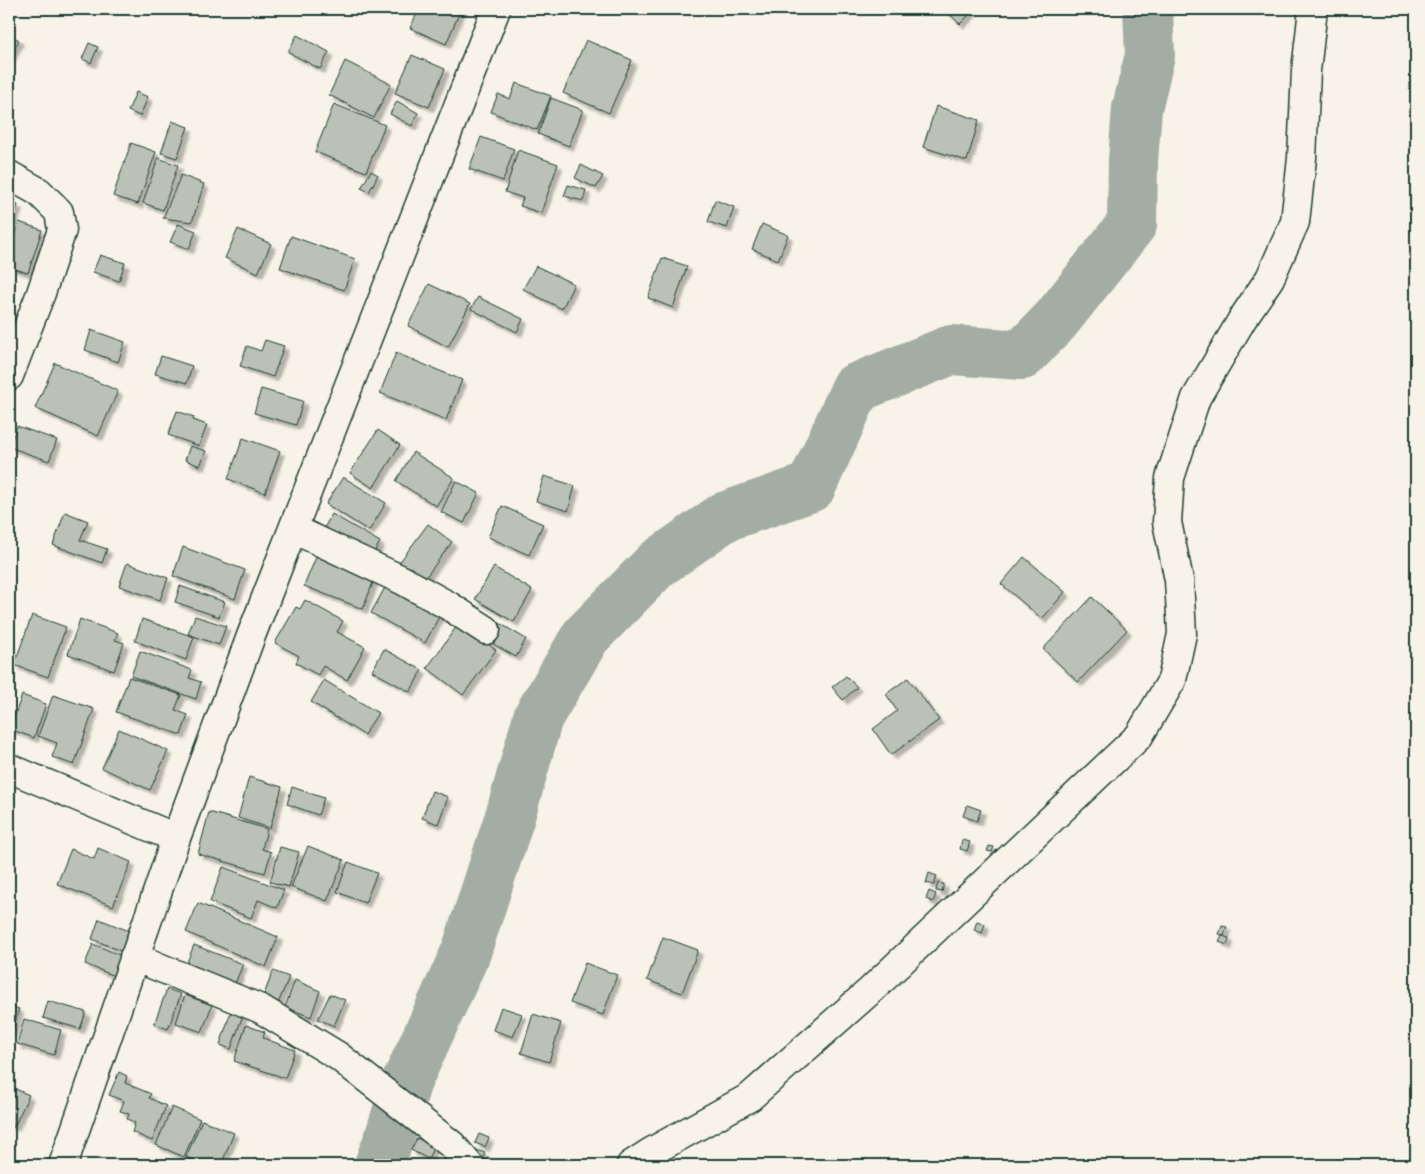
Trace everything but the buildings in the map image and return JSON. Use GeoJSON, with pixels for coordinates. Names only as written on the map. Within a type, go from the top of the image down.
{"type":"FeatureCollection","features":[{"type":"Feature","properties":{"kind":"street"},"geometry":{"type":"LineString","coordinates":[[63,1165],[176,838],[293,529],[496,9]]}},
{"type":"Feature","properties":{"kind":"street"},"geometry":{"type":"LineString","coordinates":[[631,1165],[750,1097],[872,990],[1139,736],[1172,680],[1182,634],[1178,580],[1167,522],[1170,478],[1196,398],[1243,318],[1270,278],[1295,222],[1302,158],[1306,71],[1313,9]]}},
{"type":"Feature","properties":{"kind":"street"},"geometry":{"type":"LineString","coordinates":[[9,175],[39,192],[59,212],[62,230],[42,293],[9,376]]}},
{"type":"Feature","properties":{"kind":"street"},"geometry":{"type":"LineString","coordinates":[[293,529],[402,580],[449,606],[486,630]]}},
{"type":"Feature","properties":{"kind":"street"},"geometry":{"type":"LineString","coordinates":[[9,768],[176,838]]}},
{"type":"Feature","properties":{"kind":"street"},"geometry":{"type":"LineString","coordinates":[[134,957],[261,1009],[338,1056],[461,1155]]}},
{"type":"Feature","properties":{"kind":"waterway"},"geometry":{"type":"LineString","coordinates":[[379,1165],[407,1081],[466,952],[511,813],[538,717],[586,636],[657,564],[724,517],[811,487],[856,388],[951,350],[1022,355],[1056,320],[1132,224],[1133,161],[1137,108],[1150,55],[1148,9]]}}]}
